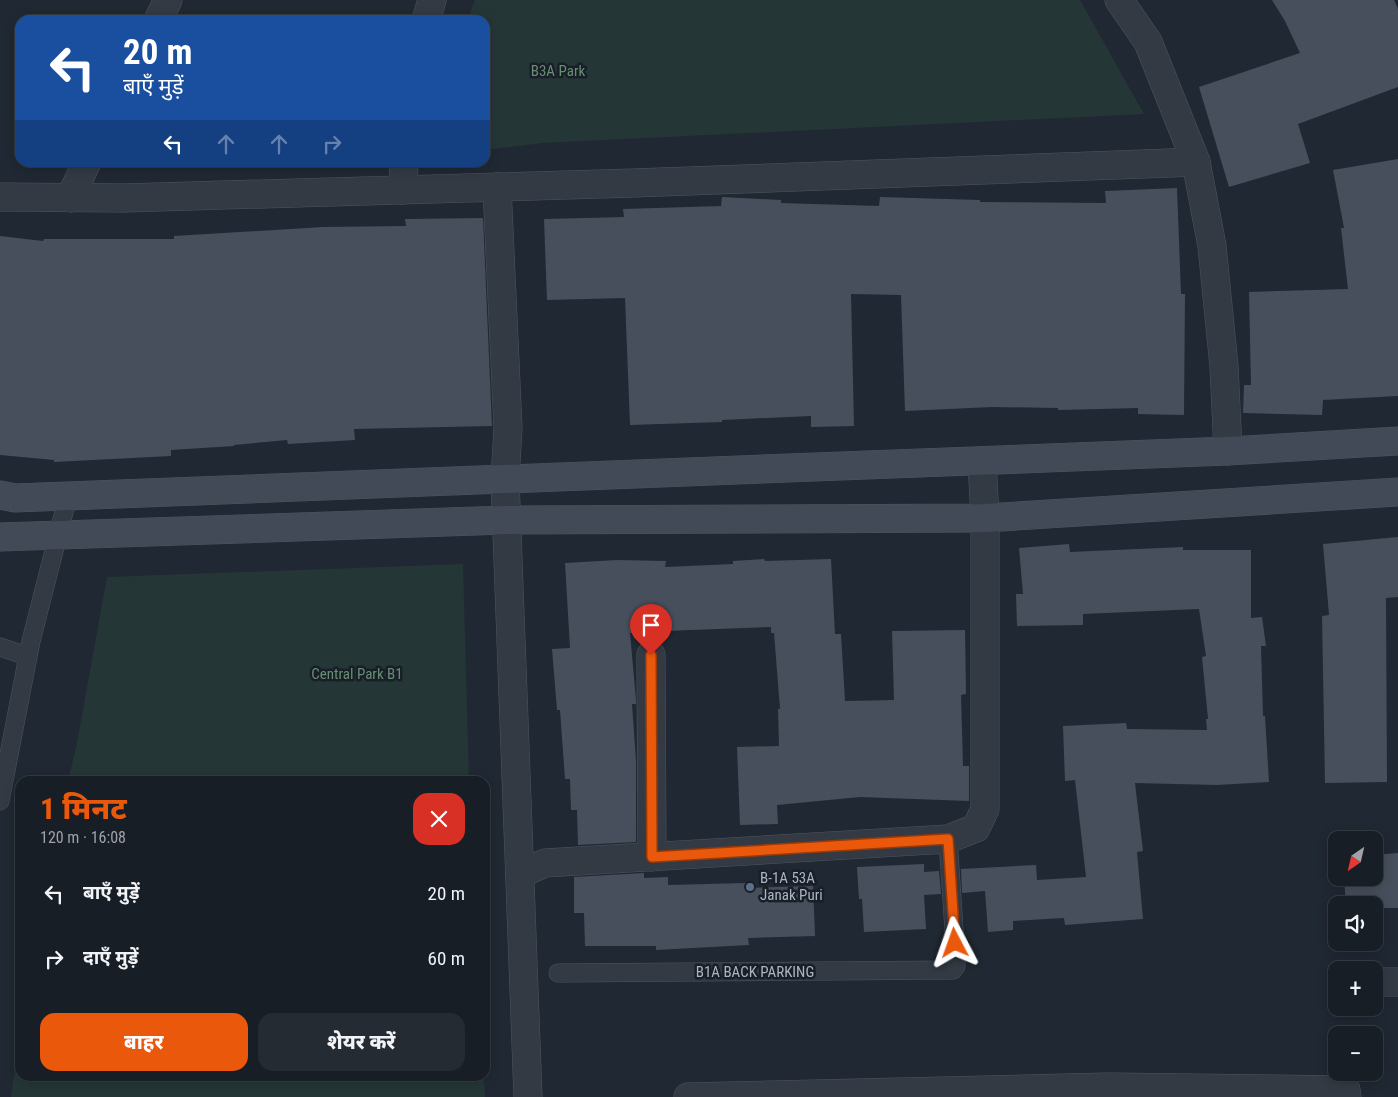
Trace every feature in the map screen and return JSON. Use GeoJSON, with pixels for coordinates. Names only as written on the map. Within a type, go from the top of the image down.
{"type":"FeatureCollection","features":[{"type":"Feature","properties":{"kind":"street"},"geometry":{"type":"LineString","coordinates":[[160,15],[168,0]]}},
{"type":"Feature","properties":{"kind":"street"},"geometry":{"type":"LineString","coordinates":[[428,15],[432,0]]}},
{"type":"Feature","properties":{"kind":"street"},"geometry":{"type":"LineString","coordinates":[[1119,0],[1148,42],[1196,162],[1212,246],[1224,366],[1228,451]]}},
{"type":"Feature","properties":{"kind":"street"},"geometry":{"type":"LineString","coordinates":[[0,197],[124,198],[403,190],[1196,162]]}},
{"type":"Feature","properties":{"kind":"street"},"geometry":{"type":"LineString","coordinates":[[70,198],[85,167]]}},
{"type":"Feature","properties":{"kind":"street"},"geometry":{"type":"LineString","coordinates":[[403,190],[404,167]]}},
{"type":"Feature","properties":{"kind":"street"},"geometry":{"type":"LineString","coordinates":[[497,187],[508,428],[505,479],[506,520],[528,1097]]}},
{"type":"Feature","properties":{"kind":"street"},"geometry":{"type":"LineString","coordinates":[[0,495],[15,498],[982,461],[1228,451],[1398,441]]}},
{"type":"Feature","properties":{"kind":"street"},"geometry":{"type":"LineString","coordinates":[[520,874],[546,863],[948,839],[976,828],[985,810],[985,518],[982,461]]}},
{"type":"Feature","properties":{"kind":"street"},"geometry":{"type":"LineString","coordinates":[[0,537],[506,520],[985,518],[1398,492]]}},
{"type":"Feature","properties":{"kind":"street"},"geometry":{"type":"LineString","coordinates":[[651,655],[652,857]]}},
{"type":"Feature","properties":{"kind":"street"},"geometry":{"type":"LineString","coordinates":[[688,1097],[1346,1090],[1347,1097]]}},
{"type":"Feature","properties":{"kind":"lane"},"geometry":{"type":"LineString","coordinates":[[0,802],[27,656],[68,496]]}},
{"type":"Feature","properties":{"kind":"lane"},"geometry":{"type":"LineString","coordinates":[[0,647],[27,656]]}},
{"type":"Feature","properties":{"kind":"lane","name":"B1A BACK PARKING"},"geometry":{"type":"LineString","coordinates":[[558,973],[953,970],[956,966],[956,960],[948,839]]}},
{"type":"Feature","properties":{"kind":"green space","name":"B3A Park"},"geometry":{"type":"Polygon","coordinates":[[[475,0],[1080,0],[1144,114],[542,143],[490,149],[490,15],[469,15],[475,0]]]}},
{"type":"Feature","properties":{"kind":"green space","name":"Central Park B1"},"geometry":{"type":"Polygon","coordinates":[[[463,564],[469,776],[69,776],[77,743],[107,577],[463,564]]]}},
{"type":"Feature","properties":{"kind":"green space"},"geometry":{"type":"Polygon","coordinates":[[[15,1070],[15,1081],[484,1081],[485,1097],[11,1097],[15,1070]]]}},
{"type":"Feature","properties":{"kind":"building"},"geometry":{"type":"Polygon","coordinates":[[[1272,0],[1394,0],[1398,9],[1398,87],[1298,124],[1310,163],[1229,187],[1199,87],[1300,53],[1285,21],[1272,0]]]}},
{"type":"Feature","properties":{"kind":"building"},"geometry":{"type":"Polygon","coordinates":[[[1398,159],[1398,396],[1323,400],[1322,415],[1243,413],[1244,385],[1251,385],[1249,292],[1348,289],[1341,228],[1344,228],[1333,170],[1398,159]]]}},
{"type":"Feature","properties":{"kind":"building"},"geometry":{"type":"Polygon","coordinates":[[[1177,188],[1181,294],[1185,294],[1184,415],[1138,414],[1138,408],[1058,410],[1058,408],[992,407],[905,411],[901,295],[851,294],[854,426],[811,427],[811,416],[722,420],[722,422],[630,425],[625,298],[547,300],[544,219],[624,217],[623,209],[721,206],[722,197],[781,200],[781,203],[879,206],[880,197],[980,200],[980,202],[1106,203],[1105,191],[1177,188]]]}},
{"type":"Feature","properties":{"kind":"building"},"geometry":{"type":"Polygon","coordinates":[[[483,218],[492,426],[354,429],[355,440],[288,444],[287,440],[171,450],[171,456],[54,462],[54,460],[0,455],[0,236],[43,241],[44,239],[174,239],[174,236],[323,227],[406,226],[405,219],[483,218]]]}},
{"type":"Feature","properties":{"kind":"building"},"geometry":{"type":"Polygon","coordinates":[[[1398,537],[1398,597],[1386,598],[1387,782],[1325,783],[1322,616],[1329,615],[1323,544],[1398,537]]]}},
{"type":"Feature","properties":{"kind":"building"},"geometry":{"type":"Polygon","coordinates":[[[1069,544],[1070,552],[1183,547],[1183,550],[1251,550],[1251,618],[1262,617],[1266,646],[1261,646],[1263,716],[1265,716],[1269,782],[1217,785],[1135,783],[1143,851],[1137,852],[1143,919],[1065,925],[1064,918],[1013,921],[1013,930],[988,932],[985,891],[962,893],[961,869],[1036,865],[1037,880],[1086,877],[1075,780],[1065,781],[1063,726],[1126,723],[1127,729],[1207,730],[1206,719],[1208,719],[1202,657],[1206,656],[1199,609],[1083,614],[1083,625],[1017,626],[1016,594],[1023,594],[1019,548],[1069,544]]]}},
{"type":"Feature","properties":{"kind":"building"},"geometry":{"type":"Polygon","coordinates":[[[764,559],[765,561],[831,559],[835,634],[841,634],[845,701],[894,700],[892,631],[965,630],[966,694],[961,695],[963,766],[969,766],[969,801],[860,797],[777,805],[778,824],[740,825],[737,747],[779,746],[778,709],[780,709],[774,633],[771,633],[771,627],[665,631],[665,634],[630,633],[636,700],[636,704],[632,704],[636,761],[636,842],[578,845],[577,810],[571,810],[570,779],[565,779],[560,710],[557,710],[552,649],[570,648],[565,563],[617,560],[666,561],[665,567],[733,564],[733,561],[764,559]]]}},
{"type":"Feature","properties":{"kind":"building"},"geometry":{"type":"Polygon","coordinates":[[[1398,853],[1398,908],[1383,908],[1383,896],[1345,896],[1345,886],[1383,886],[1383,854],[1398,853]]]}},
{"type":"Feature","properties":{"kind":"building"},"geometry":{"type":"Polygon","coordinates":[[[924,864],[924,872],[939,871],[941,894],[924,895],[926,929],[864,932],[862,899],[859,899],[857,867],[924,864]]]}},
{"type":"Feature","properties":{"kind":"building"},"geometry":{"type":"Polygon","coordinates":[[[644,873],[644,878],[668,877],[668,885],[746,883],[746,888],[813,886],[815,936],[748,938],[749,945],[656,950],[656,946],[585,946],[584,913],[574,913],[574,877],[644,873]]]}},
{"type":"Feature","properties":{"kind":"place","name":"B-1A 53A Janak Puri"},"geometry":{"type":"Point","coordinates":[750,887]}},
{"type":"Feature","properties":{"kind":"route"},"geometry":{"type":"LineString","coordinates":[[651,655],[652,857],[948,839],[955,943]]}}]}
